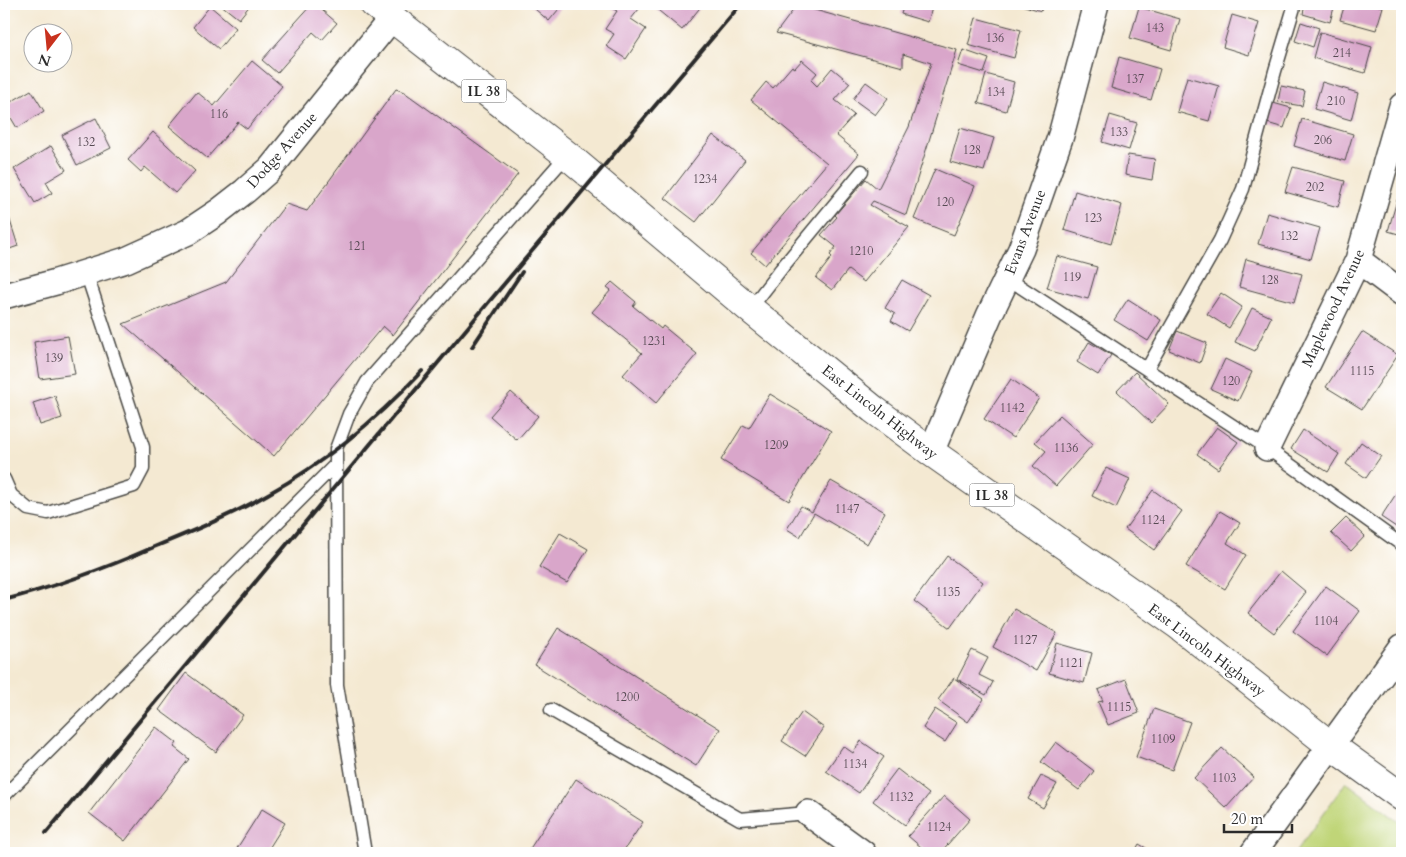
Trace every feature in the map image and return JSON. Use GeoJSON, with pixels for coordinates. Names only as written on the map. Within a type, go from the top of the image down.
{"type":"FeatureCollection","features":[{"type":"Feature","properties":{"kind":"main road","name":"East Lincoln Highway"},"geometry":{"type":"LineString","coordinates":[[382,9],[567,155],[750,309],[873,409],[931,452],[1178,625],[1330,745],[1402,797]]}},
{"type":"Feature","properties":{"kind":"street","name":"Evans Avenue"},"geometry":{"type":"LineString","coordinates":[[931,452],[1021,249],[1062,135],[1096,4]]}},
{"type":"Feature","properties":{"kind":"street","name":"Dodge Avenue"},"geometry":{"type":"LineString","coordinates":[[4,296],[126,260],[188,232],[245,191],[270,169],[382,9]]}},
{"type":"Feature","properties":{"kind":"street","name":"Maplewood Avenue"},"geometry":{"type":"LineString","coordinates":[[1267,448],[1358,260],[1402,106]]}},
{"type":"Feature","properties":{"kind":"street"},"geometry":{"type":"LineString","coordinates":[[1358,260],[1402,292]]}},
{"type":"Feature","properties":{"kind":"street"},"geometry":{"type":"LineString","coordinates":[[1253,853],[1402,647]]}},
{"type":"Feature","properties":{"kind":"street"},"geometry":{"type":"LineString","coordinates":[[808,813],[863,853]]}},
{"type":"Feature","properties":{"kind":"lane"},"geometry":{"type":"LineString","coordinates":[[1147,369],[1220,240],[1243,189],[1295,4]]}},
{"type":"Feature","properties":{"kind":"lane"},"geometry":{"type":"LineString","coordinates":[[365,853],[337,685],[336,449],[349,414],[367,382],[567,155]]}},
{"type":"Feature","properties":{"kind":"lane"},"geometry":{"type":"LineString","coordinates":[[750,309],[862,171]]}},
{"type":"Feature","properties":{"kind":"lane"},"geometry":{"type":"LineString","coordinates":[[4,479],[11,495],[28,509],[48,513],[134,486],[143,469],[143,448],[86,272]]}},
{"type":"Feature","properties":{"kind":"lane"},"geometry":{"type":"LineString","coordinates":[[1007,278],[1267,448],[1402,545]]}},
{"type":"Feature","properties":{"kind":"lane"},"geometry":{"type":"LineString","coordinates":[[4,796],[336,466]]}},
{"type":"Feature","properties":{"kind":"lane"},"geometry":{"type":"LineString","coordinates":[[551,710],[740,819],[808,813]]}},
{"type":"Feature","properties":{"kind":"green space"},"geometry":{"type":"Polygon","coordinates":[[[1346,782],[1402,824],[1402,853],[1295,853],[1346,782]]]}},
{"type":"Feature","properties":{"kind":"building"},"geometry":{"type":"Polygon","coordinates":[[[220,4],[251,4],[239,19],[220,4]]]}},
{"type":"Feature","properties":{"kind":"building"},"geometry":{"type":"Polygon","coordinates":[[[312,4],[315,4],[337,23],[322,40],[313,32],[277,73],[262,60],[312,4]]]}},
{"type":"Feature","properties":{"kind":"building"},"geometry":{"type":"Polygon","coordinates":[[[529,4],[563,4],[549,21],[529,4]]]}},
{"type":"Feature","properties":{"kind":"building"},"geometry":{"type":"Polygon","coordinates":[[[605,4],[643,4],[631,19],[646,29],[626,59],[606,46],[614,34],[605,29],[617,11],[605,4]]]}},
{"type":"Feature","properties":{"kind":"building"},"geometry":{"type":"Polygon","coordinates":[[[655,4],[703,4],[682,30],[653,6],[655,4]]]}},
{"type":"Feature","properties":{"kind":"building"},"geometry":{"type":"Polygon","coordinates":[[[904,4],[933,4],[928,22],[901,14],[904,4]]]}},
{"type":"Feature","properties":{"kind":"building"},"geometry":{"type":"Polygon","coordinates":[[[1018,4],[1043,4],[1041,11],[1018,4]]]}},
{"type":"Feature","properties":{"kind":"building"},"geometry":{"type":"Polygon","coordinates":[[[1305,4],[1335,4],[1330,22],[1303,14],[1305,4]]]}},
{"type":"Feature","properties":{"kind":"building"},"geometry":{"type":"Polygon","coordinates":[[[1345,4],[1372,4],[1383,7],[1376,30],[1340,20],[1345,4]]]}},
{"type":"Feature","properties":{"kind":"building"},"geometry":{"type":"Polygon","coordinates":[[[797,5],[957,50],[906,215],[873,201],[870,205],[909,227],[864,282],[848,270],[832,290],[816,278],[832,257],[830,255],[836,247],[821,235],[837,217],[835,215],[866,179],[878,189],[909,127],[931,63],[903,54],[903,67],[776,33],[797,5]]]}},
{"type":"Feature","properties":{"kind":"building"},"geometry":{"type":"Polygon","coordinates":[[[210,6],[236,28],[219,49],[193,27],[210,6]]]}},
{"type":"Feature","properties":{"kind":"building"},"geometry":{"type":"Polygon","coordinates":[[[1139,7],[1180,19],[1171,50],[1130,38],[1139,7]]]}},
{"type":"Feature","properties":{"kind":"building"},"geometry":{"type":"Polygon","coordinates":[[[1232,15],[1259,23],[1249,55],[1223,47],[1232,15]]]}},
{"type":"Feature","properties":{"kind":"building"},"geometry":{"type":"Polygon","coordinates":[[[976,18],[1021,30],[1014,58],[968,45],[976,18]]]}},
{"type":"Feature","properties":{"kind":"building"},"geometry":{"type":"Polygon","coordinates":[[[1301,22],[1319,28],[1313,47],[1295,41],[1301,22]]]}},
{"type":"Feature","properties":{"kind":"building"},"geometry":{"type":"Polygon","coordinates":[[[1320,32],[1372,47],[1365,73],[1313,58],[1320,32]]]}},
{"type":"Feature","properties":{"kind":"building"},"geometry":{"type":"Polygon","coordinates":[[[963,50],[989,59],[984,73],[958,65],[963,50]]]}},
{"type":"Feature","properties":{"kind":"building"},"geometry":{"type":"Polygon","coordinates":[[[1119,57],[1160,69],[1151,100],[1111,88],[1119,57]]]}},
{"type":"Feature","properties":{"kind":"building"},"geometry":{"type":"Polygon","coordinates":[[[802,60],[817,73],[811,80],[817,86],[832,68],[850,83],[835,100],[854,115],[836,135],[859,154],[765,265],[751,253],[827,163],[751,100],[766,82],[773,88],[792,66],[795,68],[802,60]]]}},
{"type":"Feature","properties":{"kind":"building"},"geometry":{"type":"Polygon","coordinates":[[[252,61],[282,86],[247,129],[238,122],[207,158],[169,126],[197,92],[214,106],[252,61]]]}},
{"type":"Feature","properties":{"kind":"building"},"geometry":{"type":"Polygon","coordinates":[[[986,74],[1014,82],[1006,111],[978,103],[986,74]]]}},
{"type":"Feature","properties":{"kind":"building"},"geometry":{"type":"Polygon","coordinates":[[[1187,77],[1219,86],[1209,121],[1177,112],[1187,77]]]}},
{"type":"Feature","properties":{"kind":"building"},"geometry":{"type":"Polygon","coordinates":[[[866,82],[888,98],[875,115],[853,99],[866,82]]]}},
{"type":"Feature","properties":{"kind":"building"},"geometry":{"type":"Polygon","coordinates":[[[1322,82],[1358,93],[1351,120],[1314,109],[1322,82]]]}},
{"type":"Feature","properties":{"kind":"building"},"geometry":{"type":"Polygon","coordinates":[[[1281,86],[1305,91],[1302,106],[1278,102],[1281,86]]]}},
{"type":"Feature","properties":{"kind":"building"},"geometry":{"type":"Polygon","coordinates":[[[396,89],[404,92],[518,174],[393,335],[383,326],[274,456],[123,324],[226,282],[286,204],[307,211],[396,89]]]}},
{"type":"Feature","properties":{"kind":"building"},"geometry":{"type":"Polygon","coordinates":[[[31,90],[44,111],[17,128],[4,106],[31,90]]]}},
{"type":"Feature","properties":{"kind":"building"},"geometry":{"type":"Polygon","coordinates":[[[1273,103],[1291,108],[1284,128],[1267,123],[1273,103]]]}},
{"type":"Feature","properties":{"kind":"building"},"geometry":{"type":"Polygon","coordinates":[[[1110,115],[1137,123],[1129,150],[1102,142],[1110,115]]]}},
{"type":"Feature","properties":{"kind":"building"},"geometry":{"type":"Polygon","coordinates":[[[96,118],[111,148],[77,165],[62,135],[96,118]]]}},
{"type":"Feature","properties":{"kind":"building"},"geometry":{"type":"Polygon","coordinates":[[[1302,119],[1353,134],[1345,161],[1294,146],[1302,119]]]}},
{"type":"Feature","properties":{"kind":"building"},"geometry":{"type":"Polygon","coordinates":[[[960,128],[994,138],[984,171],[950,162],[960,128]]]}},
{"type":"Feature","properties":{"kind":"building"},"geometry":{"type":"Polygon","coordinates":[[[153,132],[195,171],[175,193],[145,167],[141,172],[128,160],[153,132]]]}},
{"type":"Feature","properties":{"kind":"building"},"geometry":{"type":"Polygon","coordinates":[[[713,135],[745,160],[696,222],[665,198],[713,135]]]}},
{"type":"Feature","properties":{"kind":"building"},"geometry":{"type":"Polygon","coordinates":[[[51,146],[66,170],[46,182],[52,193],[35,203],[14,169],[51,146]]]}},
{"type":"Feature","properties":{"kind":"building"},"geometry":{"type":"Polygon","coordinates":[[[1128,155],[1155,159],[1152,180],[1125,175],[1128,155]]]}},
{"type":"Feature","properties":{"kind":"building"},"geometry":{"type":"Polygon","coordinates":[[[1293,167],[1345,181],[1338,207],[1285,192],[1293,167]]]}},
{"type":"Feature","properties":{"kind":"building"},"geometry":{"type":"Polygon","coordinates":[[[935,169],[975,186],[954,235],[914,219],[935,169]]]}},
{"type":"Feature","properties":{"kind":"building"},"geometry":{"type":"Polygon","coordinates":[[[1075,191],[1122,205],[1111,244],[1064,230],[1075,191]]]}},
{"type":"Feature","properties":{"kind":"building"},"geometry":{"type":"Polygon","coordinates":[[[1398,197],[1402,198],[1402,235],[1388,231],[1398,197]]]}},
{"type":"Feature","properties":{"kind":"building"},"geometry":{"type":"Polygon","coordinates":[[[4,208],[6,208],[18,246],[4,251],[4,208]]]}},
{"type":"Feature","properties":{"kind":"building"},"geometry":{"type":"Polygon","coordinates":[[[1267,213],[1320,228],[1311,259],[1258,244],[1267,213]]]}},
{"type":"Feature","properties":{"kind":"building"},"geometry":{"type":"Polygon","coordinates":[[[1057,256],[1097,267],[1088,299],[1047,288],[1057,256]]]}},
{"type":"Feature","properties":{"kind":"building"},"geometry":{"type":"Polygon","coordinates":[[[1246,259],[1302,274],[1294,302],[1239,287],[1246,259]]]}},
{"type":"Feature","properties":{"kind":"building"},"geometry":{"type":"Polygon","coordinates":[[[902,280],[929,295],[908,331],[891,321],[895,314],[885,308],[902,280]]]}},
{"type":"Feature","properties":{"kind":"building"},"geometry":{"type":"Polygon","coordinates":[[[612,282],[636,302],[633,306],[661,329],[663,326],[697,354],[656,403],[623,375],[642,353],[592,312],[611,290],[607,287],[612,282]]]}},
{"type":"Feature","properties":{"kind":"building"},"geometry":{"type":"Polygon","coordinates":[[[1221,293],[1242,307],[1229,328],[1207,314],[1221,293]]]}},
{"type":"Feature","properties":{"kind":"building"},"geometry":{"type":"Polygon","coordinates":[[[1128,299],[1161,320],[1148,341],[1114,320],[1128,299]]]}},
{"type":"Feature","properties":{"kind":"building"},"geometry":{"type":"Polygon","coordinates":[[[1252,308],[1271,317],[1255,351],[1235,342],[1252,308]]]}},
{"type":"Feature","properties":{"kind":"building"},"geometry":{"type":"Polygon","coordinates":[[[1177,331],[1207,343],[1200,363],[1169,350],[1177,331]]]}},
{"type":"Feature","properties":{"kind":"building"},"geometry":{"type":"Polygon","coordinates":[[[1362,332],[1398,355],[1362,409],[1326,387],[1362,332]]]}},
{"type":"Feature","properties":{"kind":"building"},"geometry":{"type":"Polygon","coordinates":[[[68,336],[75,374],[40,379],[34,342],[68,336]]]}},
{"type":"Feature","properties":{"kind":"building"},"geometry":{"type":"Polygon","coordinates":[[[1089,342],[1111,355],[1098,375],[1077,362],[1089,342]]]}},
{"type":"Feature","properties":{"kind":"building"},"geometry":{"type":"Polygon","coordinates":[[[1225,359],[1252,372],[1238,401],[1211,389],[1225,359]]]}},
{"type":"Feature","properties":{"kind":"building"},"geometry":{"type":"Polygon","coordinates":[[[1135,372],[1169,404],[1151,423],[1117,391],[1135,372]]]}},
{"type":"Feature","properties":{"kind":"building"},"geometry":{"type":"Polygon","coordinates":[[[1011,379],[1039,398],[1013,438],[984,419],[1011,379]]]}},
{"type":"Feature","properties":{"kind":"building"},"geometry":{"type":"Polygon","coordinates":[[[511,392],[538,416],[517,440],[490,416],[511,392]]]}},
{"type":"Feature","properties":{"kind":"building"},"geometry":{"type":"Polygon","coordinates":[[[770,394],[831,431],[789,501],[721,460],[743,425],[749,428],[770,394]]]}},
{"type":"Feature","properties":{"kind":"building"},"geometry":{"type":"Polygon","coordinates":[[[55,396],[62,418],[40,425],[33,403],[55,396]]]}},
{"type":"Feature","properties":{"kind":"building"},"geometry":{"type":"Polygon","coordinates":[[[1060,415],[1093,444],[1056,486],[1033,466],[1046,451],[1035,442],[1060,415]]]}},
{"type":"Feature","properties":{"kind":"building"},"geometry":{"type":"Polygon","coordinates":[[[1217,427],[1238,442],[1218,469],[1197,454],[1217,427]]]}},
{"type":"Feature","properties":{"kind":"building"},"geometry":{"type":"Polygon","coordinates":[[[1303,430],[1339,454],[1328,472],[1291,449],[1303,430]]]}},
{"type":"Feature","properties":{"kind":"building"},"geometry":{"type":"Polygon","coordinates":[[[1361,442],[1381,456],[1366,478],[1346,464],[1361,442]]]}},
{"type":"Feature","properties":{"kind":"building"},"geometry":{"type":"Polygon","coordinates":[[[1106,468],[1130,479],[1116,508],[1092,496],[1106,468]]]}},
{"type":"Feature","properties":{"kind":"building"},"geometry":{"type":"Polygon","coordinates":[[[831,481],[885,512],[867,544],[814,513],[800,537],[787,529],[801,506],[812,512],[831,481]]]}},
{"type":"Feature","properties":{"kind":"building"},"geometry":{"type":"Polygon","coordinates":[[[1153,490],[1182,511],[1154,550],[1125,529],[1153,490]]]}},
{"type":"Feature","properties":{"kind":"building"},"geometry":{"type":"Polygon","coordinates":[[[1396,494],[1402,498],[1402,531],[1381,517],[1396,494]]]}},
{"type":"Feature","properties":{"kind":"building"},"geometry":{"type":"Polygon","coordinates":[[[1220,511],[1240,523],[1227,543],[1246,555],[1225,589],[1186,566],[1220,511]]]}},
{"type":"Feature","properties":{"kind":"building"},"geometry":{"type":"Polygon","coordinates":[[[1346,518],[1365,536],[1351,551],[1331,533],[1346,518]]]}},
{"type":"Feature","properties":{"kind":"building"},"geometry":{"type":"Polygon","coordinates":[[[560,533],[588,549],[567,583],[539,567],[560,533]]]}},
{"type":"Feature","properties":{"kind":"building"},"geometry":{"type":"Polygon","coordinates":[[[947,556],[983,582],[950,628],[914,601],[947,556]]]}},
{"type":"Feature","properties":{"kind":"building"},"geometry":{"type":"Polygon","coordinates":[[[1281,571],[1306,592],[1274,633],[1248,613],[1281,571]]]}},
{"type":"Feature","properties":{"kind":"building"},"geometry":{"type":"Polygon","coordinates":[[[1326,586],[1360,611],[1327,656],[1293,631],[1326,586]]]}},
{"type":"Feature","properties":{"kind":"building"},"geometry":{"type":"Polygon","coordinates":[[[1014,609],[1057,633],[1036,671],[993,647],[1014,609]]]}},
{"type":"Feature","properties":{"kind":"building"},"geometry":{"type":"Polygon","coordinates":[[[558,628],[720,729],[696,766],[535,665],[558,628]]]}},
{"type":"Feature","properties":{"kind":"building"},"geometry":{"type":"Polygon","coordinates":[[[1057,643],[1092,653],[1084,683],[1049,673],[1057,643]]]}},
{"type":"Feature","properties":{"kind":"building"},"geometry":{"type":"Polygon","coordinates":[[[972,650],[988,658],[979,675],[993,682],[986,695],[957,679],[972,650]]]}},
{"type":"Feature","properties":{"kind":"building"},"geometry":{"type":"Polygon","coordinates":[[[186,673],[243,715],[216,752],[159,710],[186,673]]]}},
{"type":"Feature","properties":{"kind":"building"},"geometry":{"type":"Polygon","coordinates":[[[954,678],[984,699],[968,722],[938,700],[954,678]]]}},
{"type":"Feature","properties":{"kind":"building"},"geometry":{"type":"Polygon","coordinates":[[[1126,679],[1139,713],[1108,725],[1098,702],[1103,701],[1098,690],[1126,679]]]}},
{"type":"Feature","properties":{"kind":"building"},"geometry":{"type":"Polygon","coordinates":[[[935,709],[957,723],[945,742],[923,728],[935,709]]]}},
{"type":"Feature","properties":{"kind":"building"},"geometry":{"type":"Polygon","coordinates":[[[1154,709],[1190,722],[1172,770],[1136,757],[1154,709]]]}},
{"type":"Feature","properties":{"kind":"building"},"geometry":{"type":"Polygon","coordinates":[[[802,712],[824,728],[805,756],[782,741],[802,712]]]}},
{"type":"Feature","properties":{"kind":"building"},"geometry":{"type":"Polygon","coordinates":[[[156,727],[177,743],[174,747],[189,759],[125,841],[89,813],[156,727]]]}},
{"type":"Feature","properties":{"kind":"building"},"geometry":{"type":"Polygon","coordinates":[[[861,741],[884,757],[859,793],[826,771],[843,746],[853,753],[861,741]]]}},
{"type":"Feature","properties":{"kind":"building"},"geometry":{"type":"Polygon","coordinates":[[[1056,742],[1094,771],[1079,790],[1041,762],[1056,742]]]}},
{"type":"Feature","properties":{"kind":"building"},"geometry":{"type":"Polygon","coordinates":[[[1222,748],[1254,777],[1226,808],[1194,778],[1222,748]]]}},
{"type":"Feature","properties":{"kind":"building"},"geometry":{"type":"Polygon","coordinates":[[[897,769],[929,794],[905,825],[873,801],[897,769]]]}},
{"type":"Feature","properties":{"kind":"building"},"geometry":{"type":"Polygon","coordinates":[[[1041,776],[1057,784],[1043,808],[1028,799],[1041,776]]]}},
{"type":"Feature","properties":{"kind":"building"},"geometry":{"type":"Polygon","coordinates":[[[576,779],[643,822],[622,853],[527,853],[576,779]]]}},
{"type":"Feature","properties":{"kind":"building"},"geometry":{"type":"Polygon","coordinates":[[[944,796],[970,819],[940,853],[928,853],[908,836],[944,796]]]}},
{"type":"Feature","properties":{"kind":"building"},"geometry":{"type":"Polygon","coordinates":[[[262,809],[285,823],[266,853],[234,853],[262,809]]]}},
{"type":"Feature","properties":{"kind":"building"},"geometry":{"type":"Polygon","coordinates":[[[1139,844],[1155,853],[1134,853],[1139,844]]]}},
{"type":"Feature","properties":{"kind":"railway"},"geometry":{"type":"LineString","coordinates":[[46,833],[488,303],[741,4]]}},
{"type":"Feature","properties":{"kind":"railway"},"geometry":{"type":"LineString","coordinates":[[472,347],[522,272]]}},
{"type":"Feature","properties":{"kind":"railway"},"geometry":{"type":"LineString","coordinates":[[4,600],[61,583],[117,562],[254,502],[310,468],[350,439],[422,371]]}}]}
